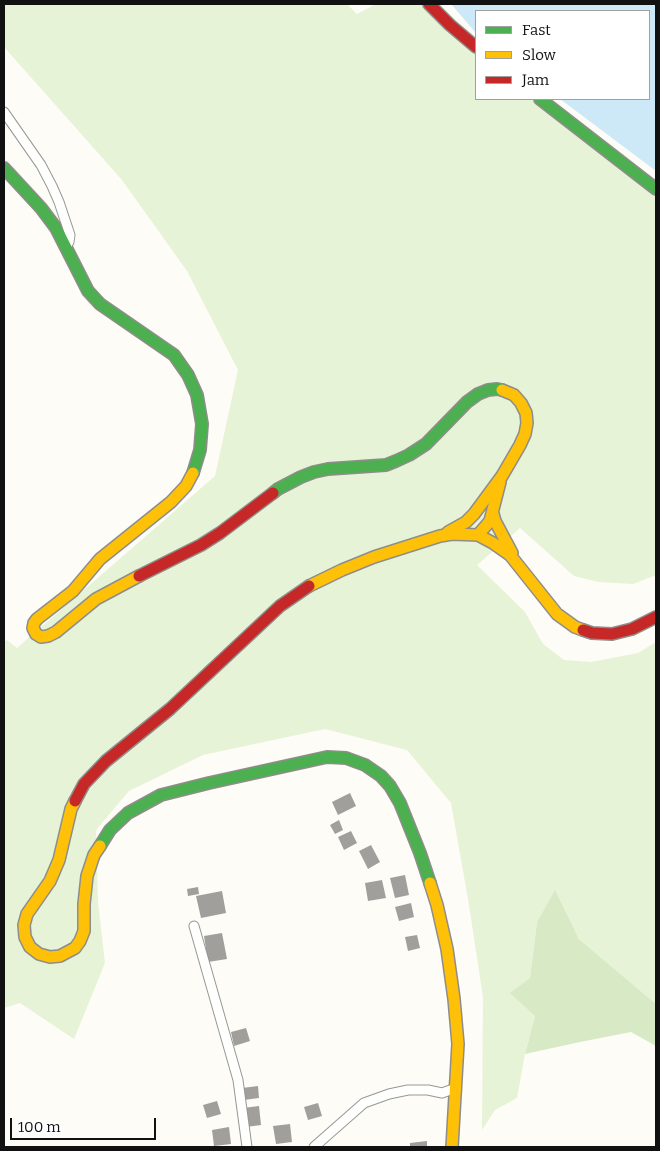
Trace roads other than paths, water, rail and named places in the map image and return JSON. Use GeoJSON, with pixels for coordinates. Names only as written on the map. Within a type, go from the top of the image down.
{"type":"FeatureCollection","features":[{"type":"Feature","properties":{"kind":"main road"},"geometry":{"type":"LineString","coordinates":[[429,4],[475,46]]}},
{"type":"Feature","properties":{"kind":"main road"},"geometry":{"type":"LineString","coordinates":[[541,100],[656,189]]}},
{"type":"Feature","properties":{"kind":"main road"},"geometry":{"type":"LineString","coordinates":[[4,168],[41,208],[56,228],[88,291],[100,304],[174,355],[188,375],[196,395],[202,424],[200,450],[195,468],[186,486],[171,502],[146,523],[100,558],[73,591],[37,619],[33,628],[36,634],[41,637],[56,632],[96,599],[201,545],[220,533],[278,488],[300,477],[328,469],[386,465],[409,455],[426,444],[467,402],[488,390],[497,389],[514,395],[522,403],[527,423],[520,445],[502,476],[486,496],[478,519],[478,536]]}},
{"type":"Feature","properties":{"kind":"main road"},"geometry":{"type":"LineString","coordinates":[[478,536],[486,527],[493,514],[502,476]]}},
{"type":"Feature","properties":{"kind":"main road"},"geometry":{"type":"LineString","coordinates":[[452,1147],[458,1044],[447,949],[437,905],[420,853],[400,803],[390,786],[381,776],[365,765],[346,758],[327,757],[161,795],[128,813],[110,830],[94,856],[87,876],[84,931],[75,948],[60,956],[50,957],[39,954],[30,947],[25,937],[24,925],[27,914],[50,881],[55,870],[71,809],[77,796],[84,784],[106,761],[170,709],[264,621],[294,596],[311,585],[356,564],[440,536],[471,518],[483,503]]}},
{"type":"Feature","properties":{"kind":"main road"},"geometry":{"type":"LineString","coordinates":[[493,514],[495,522],[517,563]]}},
{"type":"Feature","properties":{"kind":"main road"},"geometry":{"type":"LineString","coordinates":[[440,536],[460,534],[478,536],[494,543],[510,555],[553,610],[570,624],[583,631],[602,634],[622,632],[656,617]]}},
{"type":"Feature","properties":{"kind":"street"},"geometry":{"type":"LineString","coordinates":[[4,102],[6,116],[41,166],[59,202],[70,235],[66,247]]}},
{"type":"Feature","properties":{"kind":"street"},"geometry":{"type":"LineString","coordinates":[[194,926],[238,1080],[247,1147]]}},
{"type":"Feature","properties":{"kind":"street"},"geometry":{"type":"LineString","coordinates":[[314,1147],[364,1103],[389,1094],[408,1090],[428,1090],[442,1093],[456,1088]]}},
{"type":"Feature","properties":{"kind":"water"},"geometry":{"type":"Polygon","coordinates":[[[451,4],[656,4],[656,171],[561,100],[650,100],[650,10],[475,10],[475,32],[451,4]]]}}]}
